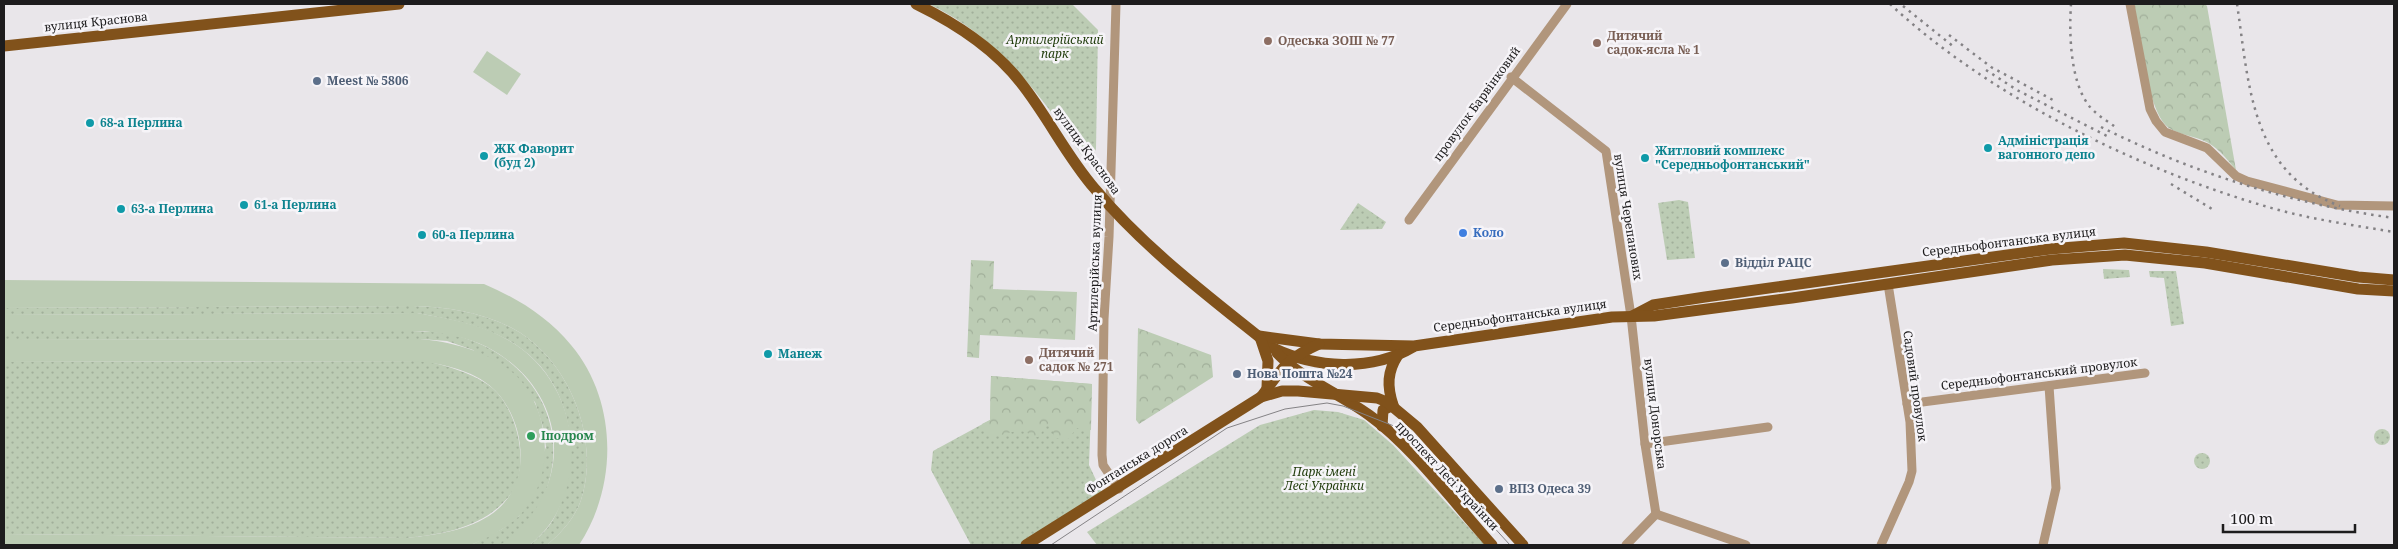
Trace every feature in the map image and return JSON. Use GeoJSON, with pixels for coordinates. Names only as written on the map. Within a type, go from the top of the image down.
{"type":"FeatureCollection","features":[{"type":"Feature","properties":{"kind":"main road","name":"вулиця Краснова"},"geometry":{"type":"LineString","coordinates":[[4,46],[399,4]]}},
{"type":"Feature","properties":{"kind":"main road","name":"вулиця Краснова"},"geometry":{"type":"LineString","coordinates":[[916,4],[949,22],[996,56],[1021,83],[1093,188],[1132,231],[1259,336]]}},
{"type":"Feature","properties":{"kind":"main road","name":"Середньофонтанська вулиця"},"geometry":{"type":"LineString","coordinates":[[1630,316],[1653,305],[2050,249],[2124,244],[2197,251],[2358,277],[2394,280]]}},
{"type":"Feature","properties":{"kind":"main road","name":"Середньофонтанська вулиця"},"geometry":{"type":"LineString","coordinates":[[1259,336],[1319,344],[1414,346],[1612,317],[1654,316],[2052,260],[2125,255],[2205,263],[2358,289],[2394,291]]}},
{"type":"Feature","properties":{"kind":"main road","name":"проспект Лесі Українки"},"geometry":{"type":"LineString","coordinates":[[1259,336],[1332,393],[1369,415],[1382,426],[1415,459],[1492,545]]}},
{"type":"Feature","properties":{"kind":"main road"},"geometry":{"type":"LineString","coordinates":[[1259,336],[1268,361],[1264,394]]}},
{"type":"Feature","properties":{"kind":"main road"},"geometry":{"type":"LineString","coordinates":[[1264,394],[1289,360],[1319,344]]}},
{"type":"Feature","properties":{"kind":"main road","name":"Середньофонтанська вулиця"},"geometry":{"type":"LineString","coordinates":[[1289,360],[1330,364],[1364,362],[1398,355],[1414,346]]}},
{"type":"Feature","properties":{"kind":"main road"},"geometry":{"type":"LineString","coordinates":[[1382,426],[1383,410],[1392,405],[1388,389],[1389,375],[1398,355]]}},
{"type":"Feature","properties":{"kind":"main road","name":"проспект Лесі Українки"},"geometry":{"type":"LineString","coordinates":[[1264,394],[1290,390],[1332,393],[1376,398],[1392,405],[1417,427],[1523,545]]}},
{"type":"Feature","properties":{"kind":"main road","name":"Фонтанська дорога"},"geometry":{"type":"LineString","coordinates":[[1026,545],[1119,489],[1264,394]]}},
{"type":"Feature","properties":{"kind":"street","name":"Артилерійська вулиця"},"geometry":{"type":"LineString","coordinates":[[1116,4],[1110,206],[1104,319],[1102,455],[1103,465],[1119,489]]}},
{"type":"Feature","properties":{"kind":"street","name":"провулок Барвінковий"},"geometry":{"type":"LineString","coordinates":[[1409,220],[1511,78],[1567,4]]}},
{"type":"Feature","properties":{"kind":"street"},"geometry":{"type":"LineString","coordinates":[[2130,4],[2150,109],[2165,132],[2207,148],[2236,176],[2248,181],[2336,205],[2394,206]]}},
{"type":"Feature","properties":{"kind":"street","name":"вулиця Черепанових"},"geometry":{"type":"LineString","coordinates":[[1511,78],[1606,151],[1630,316]]}},
{"type":"Feature","properties":{"kind":"street","name":"Садовий провулок"},"geometry":{"type":"LineString","coordinates":[[1881,545],[1911,476],[1907,404],[1888,284]]}},
{"type":"Feature","properties":{"kind":"street","name":"вулиця Донорська"},"geometry":{"type":"LineString","coordinates":[[1630,316],[1645,444],[1656,514]]}},
{"type":"Feature","properties":{"kind":"street","name":"Середньофонтанський провулок"},"geometry":{"type":"LineString","coordinates":[[1907,404],[2145,373]]}},
{"type":"Feature","properties":{"kind":"street"},"geometry":{"type":"LineString","coordinates":[[2043,545],[2056,488],[2049,386]]}},
{"type":"Feature","properties":{"kind":"street"},"geometry":{"type":"LineString","coordinates":[[1645,444],[1768,427]]}},
{"type":"Feature","properties":{"kind":"street"},"geometry":{"type":"LineString","coordinates":[[1626,545],[1656,514],[1746,545]]}},
{"type":"Feature","properties":{"kind":"green space","name":"Артилерійський парк"},"geometry":{"type":"Polygon","coordinates":[[[929,4],[1072,4],[1098,30],[1096,149],[1092,157],[1088,158],[1081,154],[1033,88],[996,50],[954,17],[929,4]]]}},
{"type":"Feature","properties":{"kind":"green space"},"geometry":{"type":"Polygon","coordinates":[[[2134,4],[2205,4],[2207,6],[2236,170],[2212,145],[2169,128],[2161,119],[2155,106],[2145,70],[2134,4]]]}},
{"type":"Feature","properties":{"kind":"green space"},"geometry":{"type":"Polygon","coordinates":[[[487,51],[521,74],[507,95],[473,72],[487,51]]]}},
{"type":"Feature","properties":{"kind":"green space"},"geometry":{"type":"Polygon","coordinates":[[[1679,200],[1688,202],[1695,258],[1667,260],[1658,203],[1679,200]]]}},
{"type":"Feature","properties":{"kind":"green space"},"geometry":{"type":"Polygon","coordinates":[[[1358,203],[1386,222],[1382,229],[1340,230],[1358,203]]]}},
{"type":"Feature","properties":{"kind":"green space"},"geometry":{"type":"Polygon","coordinates":[[[971,260],[994,261],[993,289],[1077,292],[1075,340],[980,335],[979,358],[967,357],[971,260]]]}},
{"type":"Feature","properties":{"kind":"green space"},"geometry":{"type":"Polygon","coordinates":[[[2103,269],[2129,270],[2130,277],[2104,279],[2103,269]]]}},
{"type":"Feature","properties":{"kind":"green space"},"geometry":{"type":"Polygon","coordinates":[[[2149,271],[2176,271],[2184,324],[2171,326],[2164,278],[2150,277],[2149,271]]]}},
{"type":"Feature","properties":{"kind":"green space","name":"Іподром"},"geometry":{"type":"Polygon","coordinates":[[[4,280],[484,284],[531,309],[562,335],[586,367],[598,392],[604,417],[607,444],[606,471],[601,497],[592,522],[579,545],[547,545],[567,525],[581,500],[586,476],[587,452],[583,427],[575,402],[564,380],[550,359],[532,342],[512,328],[488,318],[464,311],[413,306],[4,308],[4,280]]]}},
{"type":"Feature","properties":{"kind":"green space"},"geometry":{"type":"Polygon","coordinates":[[[413,306],[464,311],[512,328],[532,342],[550,359],[564,380],[575,402],[583,427],[587,452],[586,476],[581,500],[575,513],[547,545],[530,545],[544,532],[553,520],[564,492],[570,468],[567,418],[559,395],[546,374],[529,355],[497,334],[464,323],[417,313],[4,315],[4,308],[413,306]]]}},
{"type":"Feature","properties":{"kind":"green space","name":"Іподром"},"geometry":{"type":"Polygon","coordinates":[[[417,313],[486,329],[508,340],[529,355],[546,373],[559,395],[567,418],[571,443],[571,468],[565,493],[555,516],[544,532],[530,545],[500,545],[525,523],[542,497],[552,470],[554,442],[548,415],[535,389],[515,366],[487,347],[456,336],[424,331],[4,331],[4,315],[417,313]]]}},
{"type":"Feature","properties":{"kind":"green space"},"geometry":{"type":"Polygon","coordinates":[[[1138,328],[1211,355],[1213,377],[1139,424],[1136,420],[1138,328]]]}},
{"type":"Feature","properties":{"kind":"green space"},"geometry":{"type":"Polygon","coordinates":[[[4,331],[412,331],[449,334],[476,342],[500,355],[520,371],[536,391],[547,414],[553,439],[552,466],[545,493],[528,523],[508,541],[494,546],[471,545],[502,529],[519,516],[546,447],[543,427],[535,402],[473,350],[447,341],[420,339],[4,340],[4,331]]]}},
{"type":"Feature","properties":{"kind":"green space","name":"Іподром"},"geometry":{"type":"Polygon","coordinates":[[[420,339],[463,347],[491,358],[504,366],[516,375],[525,386],[534,401],[540,417],[544,434],[543,470],[538,487],[530,502],[514,521],[471,545],[4,545],[4,534],[407,538],[450,531],[479,522],[502,505],[511,493],[517,480],[520,450],[514,421],[499,395],[480,379],[460,370],[427,362],[406,361],[4,362],[4,340],[420,339]]]}},
{"type":"Feature","properties":{"kind":"green space"},"geometry":{"type":"Polygon","coordinates":[[[426,361],[450,367],[487,384],[498,393],[506,405],[518,436],[520,469],[517,483],[510,495],[500,506],[476,522],[450,531],[407,538],[4,534],[4,362],[426,361]]]}},
{"type":"Feature","properties":{"kind":"green space"},"geometry":{"type":"Polygon","coordinates":[[[991,376],[1092,384],[1089,465],[1103,495],[1026,545],[971,545],[931,470],[933,451],[990,420],[991,376]]]}},
{"type":"Feature","properties":{"kind":"green space"},"geometry":{"type":"Polygon","coordinates":[[[991,376],[1092,384],[1091,430],[1077,428],[1068,439],[1053,438],[1053,427],[1048,424],[1038,437],[1022,431],[998,436],[988,434],[982,424],[990,420],[991,376]]]}},
{"type":"Feature","properties":{"kind":"green space","name":"Парк імені Лесі Українки"},"geometry":{"type":"Polygon","coordinates":[[[1314,410],[1338,412],[1364,420],[1393,445],[1485,545],[1097,545],[1087,532],[1260,425],[1314,410]]]}},
{"type":"Feature","properties":{"kind":"green space"},"geometry":{"type":"Polygon","coordinates":[[[2382,429],[2388,431],[2390,437],[2388,443],[2382,445],[2376,443],[2374,437],[2376,431],[2382,429]]]}},
{"type":"Feature","properties":{"kind":"green space"},"geometry":{"type":"Polygon","coordinates":[[[2202,453],[2208,455],[2210,461],[2208,467],[2202,469],[2196,467],[2194,461],[2196,455],[2202,453]]]}},
{"type":"Feature","properties":{"kind":"tram line"},"geometry":{"type":"LineString","coordinates":[[1051,545],[1227,428],[1285,409],[1327,403],[1343,406],[1399,428],[1417,443],[1510,545]]}},
{"type":"Feature","properties":{"kind":"railway"},"geometry":{"type":"LineString","coordinates":[[1890,4],[1930,38],[1973,70],[2019,99],[2117,151],[2218,191],[2268,207],[2315,218],[2394,232]]}},
{"type":"Feature","properties":{"kind":"railway"},"geometry":{"type":"LineString","coordinates":[[2071,4],[2072,57],[2078,85],[2090,107],[2118,129]]}},
{"type":"Feature","properties":{"kind":"railway"},"geometry":{"type":"LineString","coordinates":[[2237,4],[2251,94],[2259,122],[2271,148],[2288,172],[2310,191],[2340,206]]}},
{"type":"Feature","properties":{"kind":"railway"},"geometry":{"type":"LineString","coordinates":[[1903,6],[1954,47]]}},
{"type":"Feature","properties":{"kind":"railway"},"geometry":{"type":"LineString","coordinates":[[1949,35],[1991,67],[2053,100]]}},
{"type":"Feature","properties":{"kind":"railway"},"geometry":{"type":"LineString","coordinates":[[1986,70],[2017,90],[2107,136]]}},
{"type":"Feature","properties":{"kind":"railway"},"geometry":{"type":"LineString","coordinates":[[2101,127],[2171,159],[2244,185],[2318,204],[2394,218]]}},
{"type":"Feature","properties":{"kind":"railway"},"geometry":{"type":"LineString","coordinates":[[2171,184],[2212,209]]}},
{"type":"Feature","properties":{"kind":"place","name":"Одеська ЗОШ № 77"},"geometry":{"type":"Point","coordinates":[1268,41]}},
{"type":"Feature","properties":{"kind":"place","name":"Дитячий садок-ясла № 1"},"geometry":{"type":"Point","coordinates":[1597,43]}},
{"type":"Feature","properties":{"kind":"place","name":"Meest № 5806"},"geometry":{"type":"Point","coordinates":[317,81]}},
{"type":"Feature","properties":{"kind":"place","name":"68-а Перлина"},"geometry":{"type":"Point","coordinates":[90,123]}},
{"type":"Feature","properties":{"kind":"place","name":"Адміністрація вагонного депо"},"geometry":{"type":"Point","coordinates":[1988,148]}},
{"type":"Feature","properties":{"kind":"place","name":"ЖК Фаворит (буд 2)"},"geometry":{"type":"Point","coordinates":[484,156]}},
{"type":"Feature","properties":{"kind":"place","name":"Житловий комплекс \"Середньофонтанський\""},"geometry":{"type":"Point","coordinates":[1645,158]}},
{"type":"Feature","properties":{"kind":"place","name":"61-а Перлина"},"geometry":{"type":"Point","coordinates":[244,205]}},
{"type":"Feature","properties":{"kind":"place","name":"63-а Перлина"},"geometry":{"type":"Point","coordinates":[121,209]}},
{"type":"Feature","properties":{"kind":"place","name":"Коло"},"geometry":{"type":"Point","coordinates":[1463,233]}},
{"type":"Feature","properties":{"kind":"place","name":"60-а Перлина"},"geometry":{"type":"Point","coordinates":[422,235]}},
{"type":"Feature","properties":{"kind":"place","name":"Відділ РАЦС"},"geometry":{"type":"Point","coordinates":[1725,263]}},
{"type":"Feature","properties":{"kind":"place","name":"Манеж"},"geometry":{"type":"Point","coordinates":[768,354]}},
{"type":"Feature","properties":{"kind":"place","name":"Дитячий садок № 271"},"geometry":{"type":"Point","coordinates":[1029,360]}},
{"type":"Feature","properties":{"kind":"place","name":"Нова Пошта №24"},"geometry":{"type":"Point","coordinates":[1237,374]}},
{"type":"Feature","properties":{"kind":"place","name":"Іподром"},"geometry":{"type":"Point","coordinates":[531,436]}},
{"type":"Feature","properties":{"kind":"place","name":"ВПЗ Одеса 39"},"geometry":{"type":"Point","coordinates":[1499,489]}}]}
